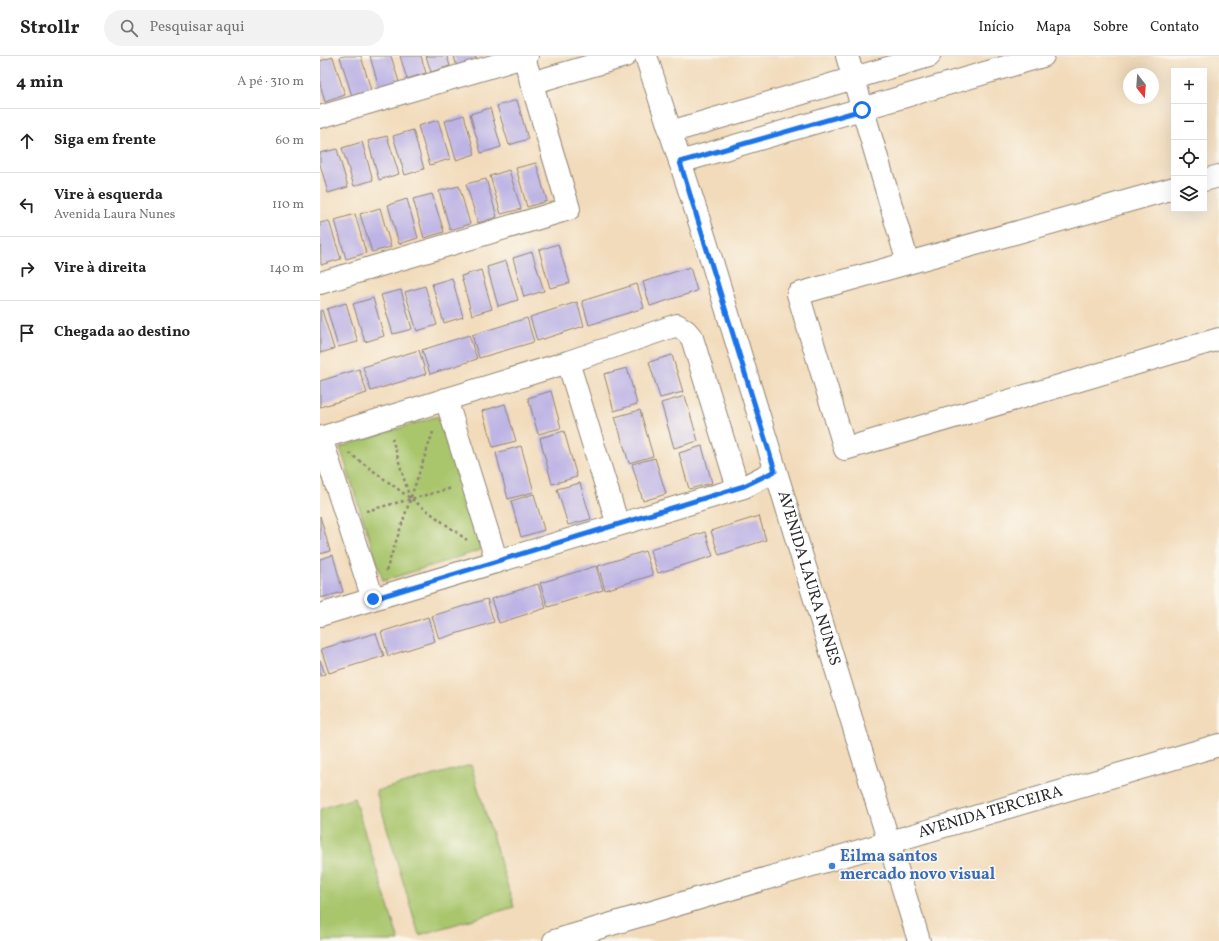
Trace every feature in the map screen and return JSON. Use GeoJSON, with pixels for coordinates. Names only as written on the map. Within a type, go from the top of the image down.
{"type":"FeatureCollection","features":[{"type":"Feature","properties":{"kind":"street"},"geometry":{"type":"LineString","coordinates":[[320,117],[526,56],[531,83],[569,209],[320,283]]}},
{"type":"Feature","properties":{"kind":"street"},"geometry":{"type":"LineString","coordinates":[[531,83],[625,56]]}},
{"type":"Feature","properties":{"kind":"street","name":"AVENIDA LAURA NUNES"},"geometry":{"type":"LineString","coordinates":[[646,56],[775,471],[887,842],[919,941]]}},
{"type":"Feature","properties":{"kind":"street"},"geometry":{"type":"LineString","coordinates":[[847,56],[908,263]]}},
{"type":"Feature","properties":{"kind":"street"},"geometry":{"type":"LineString","coordinates":[[670,132],[929,56]]}},
{"type":"Feature","properties":{"kind":"street"},"geometry":{"type":"LineString","coordinates":[[680,162],[1043,56]]}},
{"type":"Feature","properties":{"kind":"street"},"geometry":{"type":"LineString","coordinates":[[1207,179],[1219,176]]}},
{"type":"Feature","properties":{"kind":"street"},"geometry":{"type":"LineString","coordinates":[[1171,189],[798,294],[845,449],[1219,339]]}},
{"type":"Feature","properties":{"kind":"street"},"geometry":{"type":"LineString","coordinates":[[373,599],[321,438],[568,362],[677,326],[686,331],[692,338],[738,488]]}},
{"type":"Feature","properties":{"kind":"street"},"geometry":{"type":"LineString","coordinates":[[568,362],[618,525]]}},
{"type":"Feature","properties":{"kind":"street"},"geometry":{"type":"LineString","coordinates":[[446,399],[497,562]]}},
{"type":"Feature","properties":{"kind":"street"},"geometry":{"type":"LineString","coordinates":[[320,615],[738,488],[775,471]]}},
{"type":"Feature","properties":{"kind":"street","name":"AVENIDA TERCEIRA"},"geometry":{"type":"LineString","coordinates":[[554,941],[1219,745]]}},
{"type":"Feature","properties":{"kind":"path"},"geometry":{"type":"LineString","coordinates":[[385,574],[433,431]]}},
{"type":"Feature","properties":{"kind":"path"},"geometry":{"type":"LineString","coordinates":[[390,432],[410,499]]}},
{"type":"Feature","properties":{"kind":"path"},"geometry":{"type":"LineString","coordinates":[[347,452],[468,541]]}},
{"type":"Feature","properties":{"kind":"path"},"geometry":{"type":"LineString","coordinates":[[361,512],[453,488]]}},
{"type":"Feature","properties":{"kind":"green space"},"geometry":{"type":"Polygon","coordinates":[[[438,416],[481,550],[383,581],[340,447],[438,416]]]}},
{"type":"Feature","properties":{"kind":"green space"},"geometry":{"type":"Polygon","coordinates":[[[471,765],[514,907],[419,935],[376,791],[471,765]]]}},
{"type":"Feature","properties":{"kind":"green space"},"geometry":{"type":"Polygon","coordinates":[[[354,798],[399,941],[320,941],[320,809],[354,798]]]}},
{"type":"Feature","properties":{"kind":"building"},"geometry":{"type":"Polygon","coordinates":[[[361,56],[371,90],[352,96],[340,57],[361,56]]]}},
{"type":"Feature","properties":{"kind":"building"},"geometry":{"type":"Polygon","coordinates":[[[370,56],[391,56],[399,82],[379,88],[370,56]]]}},
{"type":"Feature","properties":{"kind":"building"},"geometry":{"type":"Polygon","coordinates":[[[400,56],[421,56],[426,73],[407,79],[400,56]]]}},
{"type":"Feature","properties":{"kind":"building"},"geometry":{"type":"Polygon","coordinates":[[[426,56],[447,56],[450,66],[431,72],[426,56]]]}},
{"type":"Feature","properties":{"kind":"building"},"geometry":{"type":"Polygon","coordinates":[[[454,56],[475,56],[477,61],[457,67],[454,56]]]}},
{"type":"Feature","properties":{"kind":"building"},"geometry":{"type":"Polygon","coordinates":[[[333,57],[345,95],[325,102],[320,84],[320,61],[333,57]]]}},
{"type":"Feature","properties":{"kind":"building"},"geometry":{"type":"Polygon","coordinates":[[[517,100],[528,139],[509,145],[497,106],[517,100]]]}},
{"type":"Feature","properties":{"kind":"building"},"geometry":{"type":"Polygon","coordinates":[[[490,108],[501,147],[481,153],[470,114],[490,108]]]}},
{"type":"Feature","properties":{"kind":"building"},"geometry":{"type":"Polygon","coordinates":[[[464,115],[475,154],[456,160],[445,121],[464,115]]]}},
{"type":"Feature","properties":{"kind":"building"},"geometry":{"type":"Polygon","coordinates":[[[438,120],[450,159],[430,165],[418,126],[438,120]]]}},
{"type":"Feature","properties":{"kind":"building"},"geometry":{"type":"Polygon","coordinates":[[[413,130],[424,169],[405,175],[393,136],[413,130]]]}},
{"type":"Feature","properties":{"kind":"building"},"geometry":{"type":"Polygon","coordinates":[[[387,136],[399,174],[379,180],[368,141],[387,136]]]}},
{"type":"Feature","properties":{"kind":"building"},"geometry":{"type":"Polygon","coordinates":[[[362,142],[373,180],[354,186],[342,148],[362,142]]]}},
{"type":"Feature","properties":{"kind":"building"},"geometry":{"type":"Polygon","coordinates":[[[337,149],[348,187],[328,193],[320,164],[320,153],[337,149]]]}},
{"type":"Feature","properties":{"kind":"building"},"geometry":{"type":"Polygon","coordinates":[[[536,163],[547,201],[527,207],[516,168],[536,163]]]}},
{"type":"Feature","properties":{"kind":"building"},"geometry":{"type":"Polygon","coordinates":[[[509,170],[521,209],[501,214],[490,176],[509,170]]]}},
{"type":"Feature","properties":{"kind":"building"},"geometry":{"type":"Polygon","coordinates":[[[486,179],[497,217],[478,223],[466,184],[486,179]]]}},
{"type":"Feature","properties":{"kind":"building"},"geometry":{"type":"Polygon","coordinates":[[[459,186],[470,224],[450,230],[439,191],[459,186]]]}},
{"type":"Feature","properties":{"kind":"building"},"geometry":{"type":"Polygon","coordinates":[[[432,194],[444,232],[424,238],[413,199],[432,194]]]}},
{"type":"Feature","properties":{"kind":"building"},"geometry":{"type":"Polygon","coordinates":[[[407,199],[418,238],[399,244],[388,205],[407,199]]]}},
{"type":"Feature","properties":{"kind":"building"},"geometry":{"type":"Polygon","coordinates":[[[380,208],[391,247],[372,252],[360,214],[380,208]]]}},
{"type":"Feature","properties":{"kind":"building"},"geometry":{"type":"Polygon","coordinates":[[[355,214],[366,253],[346,259],[335,220],[355,214]]]}},
{"type":"Feature","properties":{"kind":"building"},"geometry":{"type":"Polygon","coordinates":[[[329,221],[341,259],[321,265],[320,223],[329,221]]]}},
{"type":"Feature","properties":{"kind":"building"},"geometry":{"type":"Polygon","coordinates":[[[558,244],[570,283],[550,288],[539,250],[558,244]]]}},
{"type":"Feature","properties":{"kind":"building"},"geometry":{"type":"Polygon","coordinates":[[[532,252],[544,291],[524,297],[513,258],[532,252]]]}},
{"type":"Feature","properties":{"kind":"building"},"geometry":{"type":"Polygon","coordinates":[[[506,261],[518,300],[498,306],[487,267],[506,261]]]}},
{"type":"Feature","properties":{"kind":"building"},"geometry":{"type":"Polygon","coordinates":[[[690,267],[697,291],[650,306],[643,282],[690,267]]]}},
{"type":"Feature","properties":{"kind":"building"},"geometry":{"type":"Polygon","coordinates":[[[481,270],[492,309],[472,315],[461,276],[481,270]]]}},
{"type":"Feature","properties":{"kind":"building"},"geometry":{"type":"Polygon","coordinates":[[[452,278],[463,317],[444,323],[432,284],[452,278]]]}},
{"type":"Feature","properties":{"kind":"building"},"geometry":{"type":"Polygon","coordinates":[[[637,284],[644,308],[589,325],[582,301],[637,284]]]}},
{"type":"Feature","properties":{"kind":"building"},"geometry":{"type":"Polygon","coordinates":[[[425,286],[437,325],[417,331],[405,292],[425,286]]]}},
{"type":"Feature","properties":{"kind":"building"},"geometry":{"type":"Polygon","coordinates":[[[401,290],[412,329],[393,334],[381,295],[401,290]]]}},
{"type":"Feature","properties":{"kind":"building"},"geometry":{"type":"Polygon","coordinates":[[[373,298],[384,336],[365,342],[353,304],[373,298]]]}},
{"type":"Feature","properties":{"kind":"building"},"geometry":{"type":"Polygon","coordinates":[[[577,302],[584,326],[537,341],[530,317],[577,302]]]}},
{"type":"Feature","properties":{"kind":"building"},"geometry":{"type":"Polygon","coordinates":[[[346,303],[358,342],[338,347],[327,309],[346,303]]]}},
{"type":"Feature","properties":{"kind":"building"},"geometry":{"type":"Polygon","coordinates":[[[322,310],[334,349],[320,353],[320,311],[322,310]]]}},
{"type":"Feature","properties":{"kind":"building"},"geometry":{"type":"Polygon","coordinates":[[[527,318],[534,342],[479,358],[472,335],[527,318]]]}},
{"type":"Feature","properties":{"kind":"building"},"geometry":{"type":"Polygon","coordinates":[[[469,335],[477,359],[430,374],[422,350],[469,335]]]}},
{"type":"Feature","properties":{"kind":"building"},"geometry":{"type":"Polygon","coordinates":[[[419,350],[426,374],[371,391],[363,367],[419,350]]]}},
{"type":"Feature","properties":{"kind":"building"},"geometry":{"type":"Polygon","coordinates":[[[672,355],[683,392],[660,398],[649,362],[672,355]]]}},
{"type":"Feature","properties":{"kind":"building"},"geometry":{"type":"Polygon","coordinates":[[[627,368],[637,404],[614,411],[604,374],[627,368]]]}},
{"type":"Feature","properties":{"kind":"building"},"geometry":{"type":"Polygon","coordinates":[[[359,369],[367,393],[320,407],[320,381],[359,369]]]}},
{"type":"Feature","properties":{"kind":"building"},"geometry":{"type":"Polygon","coordinates":[[[551,391],[561,428],[538,434],[528,398],[551,391]]]}},
{"type":"Feature","properties":{"kind":"building"},"geometry":{"type":"Polygon","coordinates":[[[685,396],[698,441],[674,448],[661,403],[685,396]]]}},
{"type":"Feature","properties":{"kind":"building"},"geometry":{"type":"Polygon","coordinates":[[[505,404],[516,441],[493,447],[482,411],[505,404]]]}},
{"type":"Feature","properties":{"kind":"building"},"geometry":{"type":"Polygon","coordinates":[[[640,410],[653,456],[629,463],[615,417],[640,410]]]}},
{"type":"Feature","properties":{"kind":"building"},"geometry":{"type":"Polygon","coordinates":[[[564,431],[577,477],[552,484],[540,438],[564,431]]]}},
{"type":"Feature","properties":{"kind":"building"},"geometry":{"type":"Polygon","coordinates":[[[521,446],[534,492],[508,499],[496,453],[521,446]]]}},
{"type":"Feature","properties":{"kind":"building"},"geometry":{"type":"Polygon","coordinates":[[[702,446],[712,483],[689,489],[679,453],[702,446]]]}},
{"type":"Feature","properties":{"kind":"building"},"geometry":{"type":"Polygon","coordinates":[[[655,458],[666,494],[643,501],[632,464],[655,458]]]}},
{"type":"Feature","properties":{"kind":"building"},"geometry":{"type":"Polygon","coordinates":[[[580,483],[591,519],[568,525],[557,489],[580,483]]]}},
{"type":"Feature","properties":{"kind":"building"},"geometry":{"type":"Polygon","coordinates":[[[534,494],[544,530],[521,537],[511,501],[534,494]]]}},
{"type":"Feature","properties":{"kind":"building"},"geometry":{"type":"Polygon","coordinates":[[[320,516],[330,551],[320,554],[320,516]]]}},
{"type":"Feature","properties":{"kind":"building"},"geometry":{"type":"Polygon","coordinates":[[[759,516],[766,540],[719,555],[711,531],[759,516]]]}},
{"type":"Feature","properties":{"kind":"building"},"geometry":{"type":"Polygon","coordinates":[[[705,532],[713,556],[658,573],[650,550],[705,532]]]}},
{"type":"Feature","properties":{"kind":"building"},"geometry":{"type":"Polygon","coordinates":[[[645,551],[653,575],[605,590],[598,566],[645,551]]]}},
{"type":"Feature","properties":{"kind":"building"},"geometry":{"type":"Polygon","coordinates":[[[333,555],[343,592],[320,598],[320,559],[333,555]]]}},
{"type":"Feature","properties":{"kind":"building"},"geometry":{"type":"Polygon","coordinates":[[[596,566],[603,590],[548,607],[540,583],[596,566]]]}},
{"type":"Feature","properties":{"kind":"building"},"geometry":{"type":"Polygon","coordinates":[[[538,584],[546,608],[499,623],[491,599],[538,584]]]}},
{"type":"Feature","properties":{"kind":"building"},"geometry":{"type":"Polygon","coordinates":[[[487,599],[494,622],[439,639],[432,616],[487,599]]]}},
{"type":"Feature","properties":{"kind":"building"},"geometry":{"type":"Polygon","coordinates":[[[428,617],[435,641],[388,656],[381,632],[428,617]]]}},
{"type":"Feature","properties":{"kind":"building"},"geometry":{"type":"Polygon","coordinates":[[[376,633],[384,656],[329,673],[321,649],[376,633]]]}},
{"type":"Feature","properties":{"kind":"building"},"geometry":{"type":"Polygon","coordinates":[[[320,660],[325,674],[320,676],[320,660]]]}},
{"type":"Feature","properties":{"kind":"place","name":"Eilma santos mercado novo visual"},"geometry":{"type":"Point","coordinates":[832,866]}},
{"type":"Feature","properties":{"kind":"route"},"geometry":{"type":"LineString","coordinates":[[373,599],[744,486],[775,471],[706,242],[680,162],[862,110]]}}]}
